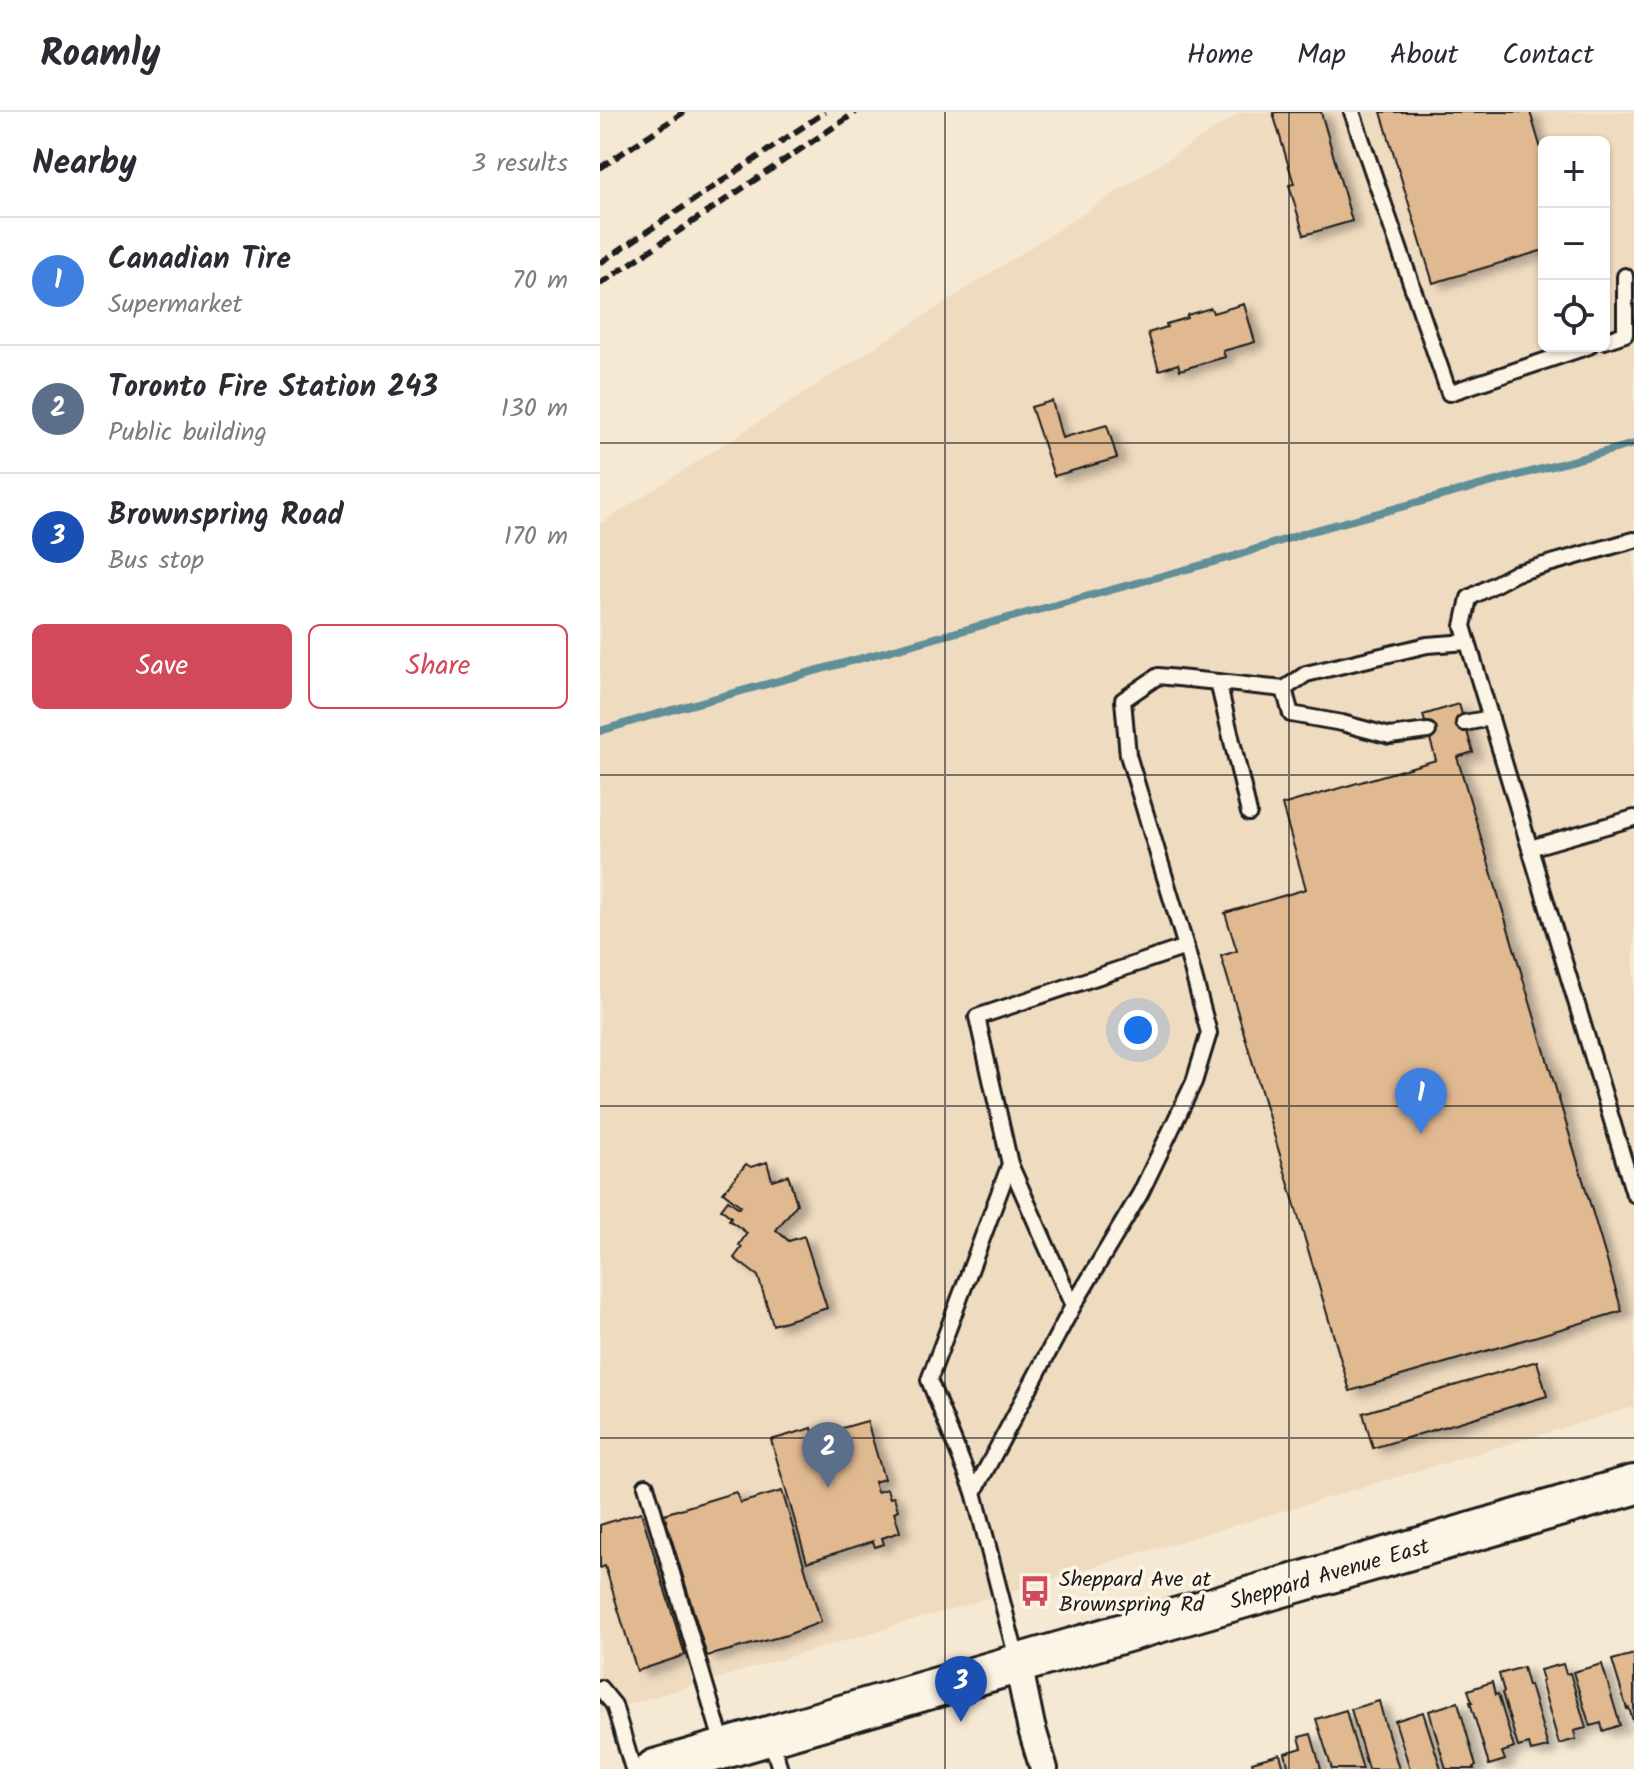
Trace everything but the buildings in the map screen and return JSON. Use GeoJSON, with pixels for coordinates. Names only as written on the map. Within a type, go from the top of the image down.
{"type":"FeatureCollection","features":[{"type":"Feature","properties":{"kind":"main road","name":"Sheppard Avenue East"},"geometry":{"type":"LineString","coordinates":[[655,1769],[724,1749],[775,1752],[1018,1663],[1634,1485]]}},
{"type":"Feature","properties":{"kind":"street"},"geometry":{"type":"LineString","coordinates":[[1018,1663],[1044,1769]]}},
{"type":"Feature","properties":{"kind":"lane"},"geometry":{"type":"LineString","coordinates":[[1352,112],[1449,393],[1571,352]]}},
{"type":"Feature","properties":{"kind":"lane"},"geometry":{"type":"LineString","coordinates":[[1610,339],[1625,334],[1625,276]]}},
{"type":"Feature","properties":{"kind":"lane"},"geometry":{"type":"LineString","coordinates":[[1634,540],[1516,573],[1469,598],[1463,626],[1634,1194]]}},
{"type":"Feature","properties":{"kind":"lane"},"geometry":{"type":"LineString","coordinates":[[974,1492],[1073,1306],[1140,1194],[1194,1082],[1209,1033],[1128,755],[1123,700],[1158,676],[1284,689],[1306,674],[1427,645],[1468,642]]}},
{"type":"Feature","properties":{"kind":"lane"},"geometry":{"type":"LineString","coordinates":[[1218,682],[1249,813]]}},
{"type":"Feature","properties":{"kind":"lane"},"geometry":{"type":"LineString","coordinates":[[1284,689],[1291,714],[1390,736],[1428,731]]}},
{"type":"Feature","properties":{"kind":"lane"},"geometry":{"type":"LineString","coordinates":[[1464,723],[1491,718]]}},
{"type":"Feature","properties":{"kind":"lane"},"geometry":{"type":"LineString","coordinates":[[1530,848],[1634,818]]}},
{"type":"Feature","properties":{"kind":"lane"},"geometry":{"type":"LineString","coordinates":[[1073,1306],[1010,1164],[977,1017],[1186,947]]}},
{"type":"Feature","properties":{"kind":"lane"},"geometry":{"type":"LineString","coordinates":[[1010,1164],[929,1380],[974,1492],[1018,1663]]}},
{"type":"Feature","properties":{"kind":"lane"},"geometry":{"type":"LineString","coordinates":[[646,1486],[724,1749]]}},
{"type":"Feature","properties":{"kind":"lane"},"geometry":{"type":"LineString","coordinates":[[600,1688],[614,1705],[633,1769]]}},
{"type":"Feature","properties":{"kind":"shaded area"},"geometry":{"type":"Polygon","coordinates":[[[1241,112],[1634,112],[1634,1407],[600,1713],[600,524],[1241,112]]]}},
{"type":"Feature","properties":{"kind":"waterway"},"geometry":{"type":"LineString","coordinates":[[600,731],[1634,444]]}},
{"type":"Feature","properties":{"kind":"railway"},"geometry":{"type":"LineString","coordinates":[[600,168],[684,112]]}},
{"type":"Feature","properties":{"kind":"railway"},"geometry":{"type":"LineString","coordinates":[[600,263],[825,112]]}},
{"type":"Feature","properties":{"kind":"railway"},"geometry":{"type":"LineString","coordinates":[[600,284],[856,112]]}},
{"type":"Feature","properties":{"kind":"place","name":"Canadian Tire"},"geometry":{"type":"Point","coordinates":[1421,1134]}},
{"type":"Feature","properties":{"kind":"place","name":"Toronto Fire Station 243"},"geometry":{"type":"Point","coordinates":[828,1488]}},
{"type":"Feature","properties":{"kind":"place","name":"Sheppard Ave at Brownspring Rd"},"geometry":{"type":"Point","coordinates":[1035,1591]}},
{"type":"Feature","properties":{"kind":"place","name":"Brownspring Road"},"geometry":{"type":"Point","coordinates":[961,1722]}}]}
